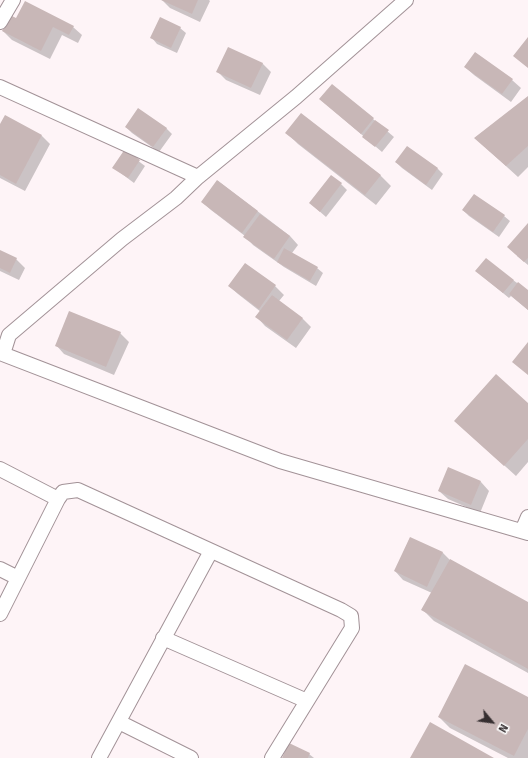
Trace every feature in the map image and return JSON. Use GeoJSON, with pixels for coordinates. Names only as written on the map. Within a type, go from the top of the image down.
{"type":"FeatureCollection","features":[{"type":"Feature","properties":{"kind":"street"},"geometry":{"type":"LineString","coordinates":[[0,22],[13,0]]}},
{"type":"Feature","properties":{"kind":"street"},"geometry":{"type":"LineString","coordinates":[[406,0],[296,97],[198,177],[176,198],[122,239],[8,335],[1,353],[280,461],[525,532],[528,517]]}},
{"type":"Feature","properties":{"kind":"street"},"geometry":{"type":"LineString","coordinates":[[0,87],[198,177]]}},
{"type":"Feature","properties":{"kind":"street"},"geometry":{"type":"LineString","coordinates":[[0,469],[58,499]]}},
{"type":"Feature","properties":{"kind":"street"},"geometry":{"type":"LineString","coordinates":[[0,614],[58,499],[63,492],[78,490],[351,616],[352,628],[272,758]]}},
{"type":"Feature","properties":{"kind":"street"},"geometry":{"type":"LineString","coordinates":[[99,758],[211,551]]}},
{"type":"Feature","properties":{"kind":"street"},"geometry":{"type":"LineString","coordinates":[[0,569],[18,578]]}},
{"type":"Feature","properties":{"kind":"street"},"geometry":{"type":"LineString","coordinates":[[163,638],[306,701]]}},
{"type":"Feature","properties":{"kind":"street"},"geometry":{"type":"LineString","coordinates":[[119,722],[191,758]]}},
{"type":"Feature","properties":{"kind":"building"},"geometry":{"type":"Polygon","coordinates":[[[161,0],[198,0],[192,14],[161,0]]]}},
{"type":"Feature","properties":{"kind":"building"},"geometry":{"type":"Polygon","coordinates":[[[25,1],[74,26],[69,35],[53,27],[41,51],[2,31],[10,15],[16,18],[25,1]]]}},
{"type":"Feature","properties":{"kind":"building"},"geometry":{"type":"Polygon","coordinates":[[[160,17],[181,27],[171,48],[150,38],[160,17]]]}},
{"type":"Feature","properties":{"kind":"building"},"geometry":{"type":"Polygon","coordinates":[[[528,37],[528,68],[513,56],[528,37]]]}},
{"type":"Feature","properties":{"kind":"building"},"geometry":{"type":"Polygon","coordinates":[[[228,47],[263,63],[251,88],[216,72],[228,47]]]}},
{"type":"Feature","properties":{"kind":"building"},"geometry":{"type":"Polygon","coordinates":[[[475,52],[513,79],[502,94],[464,67],[475,52]]]}},
{"type":"Feature","properties":{"kind":"building"},"geometry":{"type":"Polygon","coordinates":[[[332,84],[374,118],[361,134],[319,99],[332,84]]]}},
{"type":"Feature","properties":{"kind":"building"},"geometry":{"type":"Polygon","coordinates":[[[528,96],[528,146],[506,166],[474,138],[528,96]]]}},
{"type":"Feature","properties":{"kind":"building"},"geometry":{"type":"Polygon","coordinates":[[[138,108],[167,128],[153,147],[125,127],[138,108]]]}},
{"type":"Feature","properties":{"kind":"building"},"geometry":{"type":"Polygon","coordinates":[[[301,113],[381,175],[365,195],[285,133],[301,113]]]}},
{"type":"Feature","properties":{"kind":"building"},"geometry":{"type":"Polygon","coordinates":[[[5,115],[42,135],[16,184],[0,175],[0,124],[5,115]]]}},
{"type":"Feature","properties":{"kind":"building"},"geometry":{"type":"Polygon","coordinates":[[[375,120],[389,130],[375,147],[362,137],[375,120]]]}},
{"type":"Feature","properties":{"kind":"building"},"geometry":{"type":"Polygon","coordinates":[[[407,146],[438,168],[426,185],[395,162],[407,146]]]}},
{"type":"Feature","properties":{"kind":"building"},"geometry":{"type":"Polygon","coordinates":[[[125,149],[140,160],[128,178],[112,168],[125,149]]]}},
{"type":"Feature","properties":{"kind":"building"},"geometry":{"type":"Polygon","coordinates":[[[331,175],[342,183],[320,212],[309,203],[331,175]]]}},
{"type":"Feature","properties":{"kind":"building"},"geometry":{"type":"Polygon","coordinates":[[[217,180],[258,211],[242,233],[201,202],[217,180]]]}},
{"type":"Feature","properties":{"kind":"building"},"geometry":{"type":"Polygon","coordinates":[[[474,194],[505,215],[493,232],[462,210],[474,194]]]}},
{"type":"Feature","properties":{"kind":"building"},"geometry":{"type":"Polygon","coordinates":[[[260,214],[290,236],[274,259],[243,237],[260,214]]]}},
{"type":"Feature","properties":{"kind":"building"},"geometry":{"type":"Polygon","coordinates":[[[528,223],[528,258],[524,262],[507,247],[528,223]]]}},
{"type":"Feature","properties":{"kind":"building"},"geometry":{"type":"Polygon","coordinates":[[[284,248],[318,267],[310,281],[277,262],[284,248]]]}},
{"type":"Feature","properties":{"kind":"building"},"geometry":{"type":"Polygon","coordinates":[[[0,250],[17,258],[10,273],[0,268],[0,250]]]}},
{"type":"Feature","properties":{"kind":"building"},"geometry":{"type":"Polygon","coordinates":[[[486,258],[514,280],[503,293],[475,271],[486,258]]]}},
{"type":"Feature","properties":{"kind":"building"},"geometry":{"type":"Polygon","coordinates":[[[245,263],[276,285],[259,309],[228,286],[245,263]]]}},
{"type":"Feature","properties":{"kind":"building"},"geometry":{"type":"Polygon","coordinates":[[[518,282],[528,290],[528,310],[509,294],[518,282]]]}},
{"type":"Feature","properties":{"kind":"building"},"geometry":{"type":"Polygon","coordinates":[[[272,295],[303,318],[287,340],[255,317],[272,295]]]}},
{"type":"Feature","properties":{"kind":"building"},"geometry":{"type":"Polygon","coordinates":[[[69,311],[121,332],[106,367],[55,346],[69,311]]]}},
{"type":"Feature","properties":{"kind":"building"},"geometry":{"type":"Polygon","coordinates":[[[528,342],[528,375],[512,362],[528,342]]]}},
{"type":"Feature","properties":{"kind":"building"},"geometry":{"type":"Polygon","coordinates":[[[496,374],[528,403],[528,439],[504,466],[454,421],[496,374]]]}},
{"type":"Feature","properties":{"kind":"building"},"geometry":{"type":"Polygon","coordinates":[[[448,467],[481,481],[471,505],[438,491],[448,467]]]}},
{"type":"Feature","properties":{"kind":"building"},"geometry":{"type":"Polygon","coordinates":[[[410,537],[443,552],[427,587],[394,571],[410,537]]]}},
{"type":"Feature","properties":{"kind":"building"},"geometry":{"type":"Polygon","coordinates":[[[450,559],[528,602],[528,669],[421,610],[450,559]]]}},
{"type":"Feature","properties":{"kind":"building"},"geometry":{"type":"Polygon","coordinates":[[[465,664],[528,697],[528,729],[514,756],[438,717],[465,664]]]}},
{"type":"Feature","properties":{"kind":"building"},"geometry":{"type":"Polygon","coordinates":[[[430,722],[494,758],[410,758],[430,722]]]}},
{"type":"Feature","properties":{"kind":"building"},"geometry":{"type":"Polygon","coordinates":[[[289,743],[310,753],[308,758],[282,758],[289,743]]]}}]}
